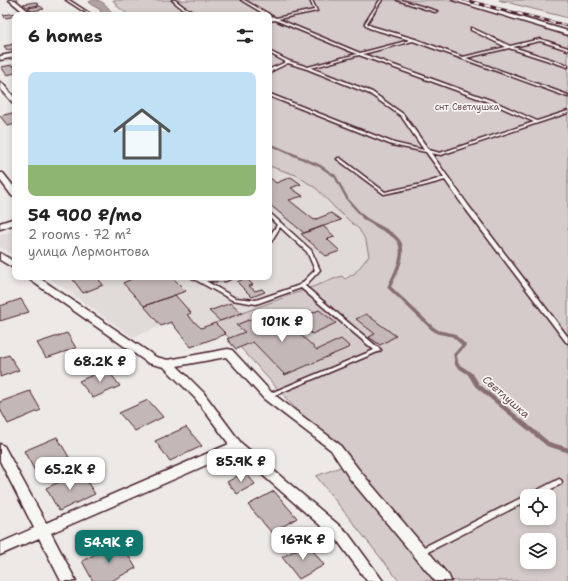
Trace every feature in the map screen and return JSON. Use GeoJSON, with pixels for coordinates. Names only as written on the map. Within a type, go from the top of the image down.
{"type":"FeatureCollection","features":[{"type":"Feature","properties":{"kind":"street"},"geometry":{"type":"LineString","coordinates":[[12,0],[26,12]]}},
{"type":"Feature","properties":{"kind":"street"},"geometry":{"type":"LineString","coordinates":[[455,0],[568,33]]}},
{"type":"Feature","properties":{"kind":"street"},"geometry":{"type":"LineString","coordinates":[[0,58],[12,56]]}},
{"type":"Feature","properties":{"kind":"street"},"geometry":{"type":"LineString","coordinates":[[0,84],[12,98]]}},
{"type":"Feature","properties":{"kind":"street"},"geometry":{"type":"LineString","coordinates":[[0,175],[12,190]]}},
{"type":"Feature","properties":{"kind":"street"},"geometry":{"type":"LineString","coordinates":[[0,226],[12,222]]}},
{"type":"Feature","properties":{"kind":"street"},"geometry":{"type":"LineString","coordinates":[[0,256],[12,264]]}},
{"type":"Feature","properties":{"kind":"street"},"geometry":{"type":"LineString","coordinates":[[35,280],[152,360],[168,364],[228,353],[268,396],[335,447],[355,475],[444,581]]}},
{"type":"Feature","properties":{"kind":"street"},"geometry":{"type":"LineString","coordinates":[[168,364],[199,395],[237,446],[342,536],[376,581]]}},
{"type":"Feature","properties":{"kind":"street"},"geometry":{"type":"LineString","coordinates":[[0,549],[237,446]]}},
{"type":"Feature","properties":{"kind":"street"},"geometry":{"type":"LineString","coordinates":[[0,449],[70,581]]}},
{"type":"Feature","properties":{"kind":"lane"},"geometry":{"type":"LineString","coordinates":[[67,0],[86,12]]}},
{"type":"Feature","properties":{"kind":"lane"},"geometry":{"type":"LineString","coordinates":[[173,0],[183,8],[192,12]]}},
{"type":"Feature","properties":{"kind":"lane"},"geometry":{"type":"LineString","coordinates":[[242,0],[263,12]]}},
{"type":"Feature","properties":{"kind":"lane"},"geometry":{"type":"LineString","coordinates":[[272,20],[316,10],[311,0]]}},
{"type":"Feature","properties":{"kind":"lane"},"geometry":{"type":"LineString","coordinates":[[381,0],[366,24],[370,27],[414,40],[568,96]]}},
{"type":"Feature","properties":{"kind":"lane"},"geometry":{"type":"LineString","coordinates":[[398,0],[436,11]]}},
{"type":"Feature","properties":{"kind":"lane"},"geometry":{"type":"LineString","coordinates":[[272,17],[359,54],[492,102],[537,122]]}},
{"type":"Feature","properties":{"kind":"lane"},"geometry":{"type":"LineString","coordinates":[[472,29],[509,47],[568,66]]}},
{"type":"Feature","properties":{"kind":"lane"},"geometry":{"type":"LineString","coordinates":[[308,68],[414,40]]}},
{"type":"Feature","properties":{"kind":"lane"},"geometry":{"type":"LineString","coordinates":[[461,58],[540,40],[568,49]]}},
{"type":"Feature","properties":{"kind":"lane"},"geometry":{"type":"LineString","coordinates":[[272,54],[288,62],[308,68],[371,93],[402,115],[470,212],[568,341]]}},
{"type":"Feature","properties":{"kind":"lane"},"geometry":{"type":"LineString","coordinates":[[272,70],[288,62]]}},
{"type":"Feature","properties":{"kind":"lane"},"geometry":{"type":"LineString","coordinates":[[272,96],[393,144],[440,154],[568,112]]}},
{"type":"Feature","properties":{"kind":"lane"},"geometry":{"type":"LineString","coordinates":[[339,159],[384,193],[423,185],[446,178]]}},
{"type":"Feature","properties":{"kind":"lane"},"geometry":{"type":"LineString","coordinates":[[198,280],[234,299],[256,302],[302,286],[318,270],[309,251],[272,218]]}},
{"type":"Feature","properties":{"kind":"lane"},"geometry":{"type":"LineString","coordinates":[[272,236],[279,225]]}},
{"type":"Feature","properties":{"kind":"lane"},"geometry":{"type":"LineString","coordinates":[[268,396],[378,350],[302,286]]}},
{"type":"Feature","properties":{"kind":"lane"},"geometry":{"type":"LineString","coordinates":[[546,489],[559,482]]}},
{"type":"Feature","properties":{"kind":"lane"},"geometry":{"type":"LineString","coordinates":[[420,553],[520,502]]}},
{"type":"Feature","properties":{"kind":"shaded area"},"geometry":{"type":"Polygon","coordinates":[[[93,0],[100,1],[111,12],[100,12],[101,10],[89,2],[93,0]]]}},
{"type":"Feature","properties":{"kind":"shaded area"},"geometry":{"type":"Polygon","coordinates":[[[272,167],[296,175],[317,189],[336,209],[359,229],[366,241],[369,256],[355,273],[216,323],[226,334],[191,347],[171,322],[133,337],[52,280],[272,280],[272,167]]]}},
{"type":"Feature","properties":{"kind":"shaded area"},"geometry":{"type":"Polygon","coordinates":[[[12,231],[12,253],[0,247],[0,235],[12,231]]]}},
{"type":"Feature","properties":{"kind":"green space","name":"снт Светлушка"},"geometry":{"type":"Polygon","coordinates":[[[113,0],[454,0],[568,30],[568,581],[399,581],[316,476],[346,465],[240,347],[236,349],[227,339],[229,338],[215,323],[342,276],[345,279],[355,273],[369,256],[366,241],[359,229],[336,209],[317,189],[296,175],[272,167],[272,12],[125,12],[118,7],[113,0]]]}},
{"type":"Feature","properties":{"kind":"green space"},"geometry":{"type":"Polygon","coordinates":[[[499,0],[568,0],[568,18],[502,1],[499,0]]]}},
{"type":"Feature","properties":{"kind":"building"},"geometry":{"type":"Polygon","coordinates":[[[35,2],[39,5],[27,7],[23,4],[35,2]]]}},
{"type":"Feature","properties":{"kind":"building"},"geometry":{"type":"Polygon","coordinates":[[[40,6],[44,9],[32,11],[28,8],[40,6]]]}},
{"type":"Feature","properties":{"kind":"building"},"geometry":{"type":"Polygon","coordinates":[[[12,14],[12,17],[6,18],[3,15],[12,14]]]}},
{"type":"Feature","properties":{"kind":"building"},"geometry":{"type":"Polygon","coordinates":[[[12,45],[12,49],[7,50],[4,46],[12,45]]]}},
{"type":"Feature","properties":{"kind":"building"},"geometry":{"type":"Polygon","coordinates":[[[12,65],[12,74],[7,75],[1,67],[12,65]]]}},
{"type":"Feature","properties":{"kind":"building"},"geometry":{"type":"Polygon","coordinates":[[[12,113],[12,125],[8,126],[0,116],[12,113]]]}},
{"type":"Feature","properties":{"kind":"building"},"geometry":{"type":"Polygon","coordinates":[[[291,177],[301,184],[291,188],[303,196],[289,200],[314,220],[331,213],[341,220],[304,233],[272,206],[272,180],[276,183],[291,177]]]}},
{"type":"Feature","properties":{"kind":"building"},"geometry":{"type":"Polygon","coordinates":[[[323,226],[335,237],[327,239],[340,251],[326,256],[301,234],[323,226]]]}},
{"type":"Feature","properties":{"kind":"building"},"geometry":{"type":"Polygon","coordinates":[[[73,280],[99,280],[103,285],[83,293],[73,280]]]}},
{"type":"Feature","properties":{"kind":"building"},"geometry":{"type":"Polygon","coordinates":[[[130,280],[175,280],[186,291],[144,306],[123,283],[130,280]]]}},
{"type":"Feature","properties":{"kind":"building"},"geometry":{"type":"Polygon","coordinates":[[[248,280],[253,285],[249,286],[255,291],[262,289],[265,292],[252,297],[237,282],[248,280]]]}},
{"type":"Feature","properties":{"kind":"building"},"geometry":{"type":"Polygon","coordinates":[[[175,295],[191,313],[187,315],[201,328],[215,323],[226,334],[191,347],[171,322],[161,326],[144,306],[175,295]]]}},
{"type":"Feature","properties":{"kind":"building"},"geometry":{"type":"Polygon","coordinates":[[[21,299],[29,312],[0,321],[0,306],[21,299]]]}},
{"type":"Feature","properties":{"kind":"building"},"geometry":{"type":"Polygon","coordinates":[[[231,303],[242,313],[220,321],[209,311],[231,303]]]}},
{"type":"Feature","properties":{"kind":"building"},"geometry":{"type":"Polygon","coordinates":[[[274,310],[317,350],[341,339],[350,347],[285,375],[253,342],[236,349],[227,339],[245,332],[236,325],[274,310]]]}},
{"type":"Feature","properties":{"kind":"building"},"geometry":{"type":"Polygon","coordinates":[[[319,310],[336,323],[312,334],[296,320],[319,310]]]}},
{"type":"Feature","properties":{"kind":"building"},"geometry":{"type":"Polygon","coordinates":[[[366,314],[396,336],[380,345],[369,337],[375,334],[356,319],[366,314]]]}},
{"type":"Feature","properties":{"kind":"building"},"geometry":{"type":"Polygon","coordinates":[[[67,333],[76,348],[46,358],[37,343],[67,333]]]}},
{"type":"Feature","properties":{"kind":"building"},"geometry":{"type":"Polygon","coordinates":[[[9,355],[19,370],[0,377],[0,358],[9,355]]]}},
{"type":"Feature","properties":{"kind":"building"},"geometry":{"type":"Polygon","coordinates":[[[107,369],[120,386],[93,398],[79,381],[107,369]]]}},
{"type":"Feature","properties":{"kind":"building"},"geometry":{"type":"Polygon","coordinates":[[[30,391],[41,410],[8,424],[0,409],[0,402],[30,391]]]}},
{"type":"Feature","properties":{"kind":"building"},"geometry":{"type":"Polygon","coordinates":[[[148,400],[163,417],[135,431],[119,413],[148,400]]]}},
{"type":"Feature","properties":{"kind":"building"},"geometry":{"type":"Polygon","coordinates":[[[186,427],[202,446],[170,461],[155,441],[186,427]]]}},
{"type":"Feature","properties":{"kind":"building"},"geometry":{"type":"Polygon","coordinates":[[[57,437],[69,457],[35,471],[24,451],[57,437]]]}},
{"type":"Feature","properties":{"kind":"building"},"geometry":{"type":"Polygon","coordinates":[[[81,472],[95,494],[59,511],[46,488],[81,472]]]}},
{"type":"Feature","properties":{"kind":"building"},"geometry":{"type":"Polygon","coordinates":[[[245,472],[255,484],[237,494],[227,482],[245,472]]]}},
{"type":"Feature","properties":{"kind":"building"},"geometry":{"type":"Polygon","coordinates":[[[274,491],[297,518],[272,533],[248,505],[274,491]]]}},
{"type":"Feature","properties":{"kind":"building"},"geometry":{"type":"Polygon","coordinates":[[[120,542],[136,568],[111,581],[93,581],[82,561],[120,542]]]}},
{"type":"Feature","properties":{"kind":"building"},"geometry":{"type":"Polygon","coordinates":[[[308,544],[324,565],[299,579],[282,557],[308,544]]]}},
{"type":"Feature","properties":{"kind":"waterway","name":"Светлушка"},"geometry":{"type":"LineString","coordinates":[[272,145],[320,166],[335,176],[348,200],[363,217]]}},
{"type":"Feature","properties":{"kind":"waterway","name":"Светлушка"},"geometry":{"type":"LineString","coordinates":[[363,217],[384,229],[399,242],[401,248],[400,262],[389,287],[432,328],[438,332],[453,335],[464,345],[455,355],[457,365],[471,376]]}},
{"type":"Feature","properties":{"kind":"waterway","name":"Светлушка"},"geometry":{"type":"LineString","coordinates":[[471,375],[477,385],[548,444],[568,450]]}},
{"type":"Feature","properties":{"kind":"railway"},"geometry":{"type":"LineString","coordinates":[[464,0],[568,26]]}}]}
